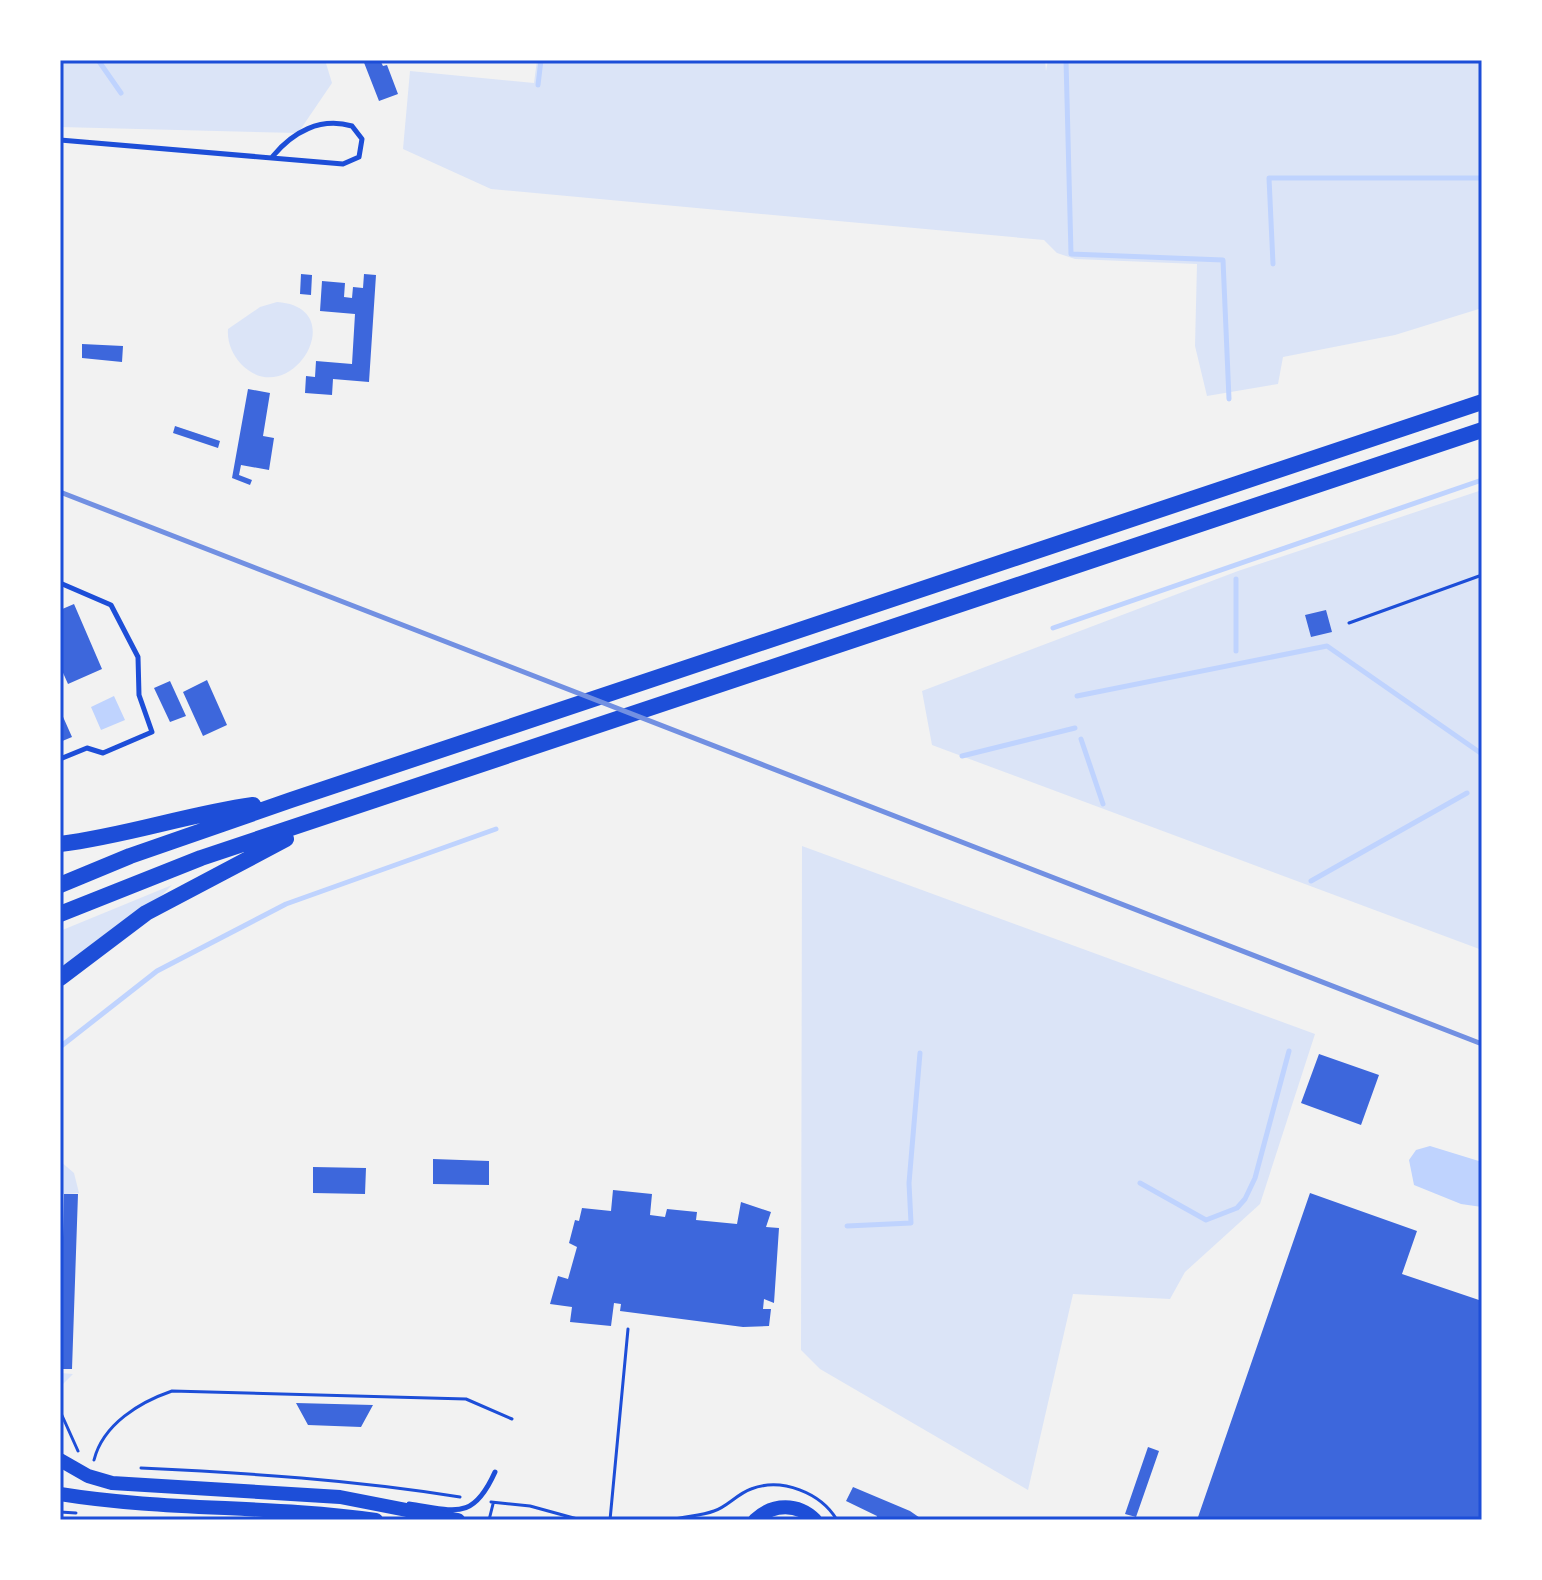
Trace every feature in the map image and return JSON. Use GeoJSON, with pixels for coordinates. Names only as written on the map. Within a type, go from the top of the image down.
{"type":"FeatureCollection","features":[{"type":"Feature","properties":{"kind":"highway"},"geometry":{"type":"LineString","coordinates":[[60,885],[142,851],[291,800],[1482,402]]}},
{"type":"Feature","properties":{"kind":"highway"},"geometry":{"type":"LineString","coordinates":[[60,914],[176,867],[1482,430]]}},
{"type":"Feature","properties":{"kind":"highway"},"geometry":{"type":"LineString","coordinates":[[60,844],[123,833],[201,812],[291,800]]}},
{"type":"Feature","properties":{"kind":"highway"},"geometry":{"type":"LineString","coordinates":[[60,978],[110,938],[185,889],[342,811]]}},
{"type":"Feature","properties":{"kind":"main road"},"geometry":{"type":"LineString","coordinates":[[60,1460],[88,1476],[112,1483],[372,1501],[458,1520]]}},
{"type":"Feature","properties":{"kind":"main road"},"geometry":{"type":"LineString","coordinates":[[60,1494],[143,1504],[296,1512],[376,1520]]}},
{"type":"Feature","properties":{"kind":"main road"},"geometry":{"type":"LineString","coordinates":[[755,1520],[772,1509],[785,1507],[798,1508],[815,1520]]}},
{"type":"Feature","properties":{"kind":"lane"},"geometry":{"type":"LineString","coordinates":[[60,140],[273,156],[353,162],[363,147],[362,139],[352,126],[320,125],[298,132],[273,156]]}},
{"type":"Feature","properties":{"kind":"lane"},"geometry":{"type":"LineString","coordinates":[[60,583],[111,605],[138,657],[139,695],[152,732],[103,753],[87,748],[60,759]]}},
{"type":"Feature","properties":{"kind":"lane"},"geometry":{"type":"LineString","coordinates":[[372,1501],[463,1511],[480,1501],[495,1472]]}},
{"type":"Feature","properties":{"kind":"path"},"geometry":{"type":"LineString","coordinates":[[1349,623],[1482,575]]}},
{"type":"Feature","properties":{"kind":"path"},"geometry":{"type":"LineString","coordinates":[[610,1520],[628,1329]]}},
{"type":"Feature","properties":{"kind":"path"},"geometry":{"type":"LineString","coordinates":[[94,1461],[97,1448],[127,1414],[144,1401],[172,1391],[466,1399],[512,1419]]}},
{"type":"Feature","properties":{"kind":"path"},"geometry":{"type":"LineString","coordinates":[[489,1520],[494,1503]]}},
{"type":"Feature","properties":{"kind":"path"},"geometry":{"type":"LineString","coordinates":[[60,1512],[76,1513]]}},
{"type":"Feature","properties":{"kind":"shaded area"},"geometry":{"type":"Polygon","coordinates":[[[60,60],[325,60],[332,83],[298,133],[60,127],[60,60]]]}},
{"type":"Feature","properties":{"kind":"shaded area"},"geometry":{"type":"Polygon","coordinates":[[[537,60],[1045,60],[1046,71],[1048,60],[1482,60],[1482,308],[1395,335],[1283,357],[1278,384],[1207,396],[1195,346],[1197,264],[1075,259],[1057,253],[1044,240],[491,189],[403,149],[410,71],[534,83],[537,60]]]}},
{"type":"Feature","properties":{"kind":"shaded area"},"geometry":{"type":"Polygon","coordinates":[[[277,302],[300,308],[311,321],[312,337],[306,354],[294,368],[278,376],[260,376],[241,364],[235,356],[229,343],[228,329],[260,307],[277,302]]]}},
{"type":"Feature","properties":{"kind":"shaded area"},"geometry":{"type":"Polygon","coordinates":[[[1482,490],[1482,950],[932,745],[922,691],[1238,571],[1482,490]]]}},
{"type":"Feature","properties":{"kind":"shaded area"},"geometry":{"type":"Polygon","coordinates":[[[802,846],[1315,1034],[1260,1204],[1185,1272],[1170,1299],[1073,1294],[1028,1490],[820,1369],[801,1350],[802,846]]]}},
{"type":"Feature","properties":{"kind":"shaded area"},"geometry":{"type":"Polygon","coordinates":[[[172,885],[161,896],[60,969],[60,931],[172,885]]]}},
{"type":"Feature","properties":{"kind":"shaded area"},"geometry":{"type":"Polygon","coordinates":[[[60,1161],[74,1173],[79,1193],[67,1194],[61,1373],[73,1374],[63,1384],[60,1383],[60,1161]]]}},
{"type":"Feature","properties":{"kind":"water"},"geometry":{"type":"Polygon","coordinates":[[[114,696],[125,720],[101,730],[91,707],[114,696]]]}},
{"type":"Feature","properties":{"kind":"water"},"geometry":{"type":"Polygon","coordinates":[[[1430,1146],[1482,1162],[1482,1207],[1461,1204],[1414,1185],[1409,1160],[1416,1150],[1430,1146]]]}},
{"type":"Feature","properties":{"kind":"building"},"geometry":{"type":"Polygon","coordinates":[[[363,60],[380,60],[383,66],[387,65],[398,94],[379,101],[363,60]]]}},
{"type":"Feature","properties":{"kind":"building"},"geometry":{"type":"Polygon","coordinates":[[[301,274],[312,275],[311,295],[300,294],[301,274]]]}},
{"type":"Feature","properties":{"kind":"building"},"geometry":{"type":"Polygon","coordinates":[[[364,274],[376,275],[369,382],[333,379],[332,395],[305,393],[306,376],[315,377],[316,361],[352,364],[355,314],[320,311],[322,281],[345,283],[344,297],[352,298],[353,287],[363,288],[364,274]]]}},
{"type":"Feature","properties":{"kind":"building"},"geometry":{"type":"Polygon","coordinates":[[[82,344],[123,346],[122,362],[82,358],[82,344]]]}},
{"type":"Feature","properties":{"kind":"building"},"geometry":{"type":"Polygon","coordinates":[[[248,389],[270,393],[263,436],[274,438],[269,470],[241,465],[239,475],[252,480],[250,485],[232,478],[248,389]]]}},
{"type":"Feature","properties":{"kind":"building"},"geometry":{"type":"Polygon","coordinates":[[[175,426],[220,441],[218,448],[173,433],[175,426]]]}},
{"type":"Feature","properties":{"kind":"building"},"geometry":{"type":"Polygon","coordinates":[[[74,604],[102,669],[68,684],[60,666],[60,610],[74,604]]]}},
{"type":"Feature","properties":{"kind":"building"},"geometry":{"type":"Polygon","coordinates":[[[1326,610],[1332,632],[1311,637],[1305,615],[1326,610]]]}},
{"type":"Feature","properties":{"kind":"building"},"geometry":{"type":"Polygon","coordinates":[[[207,680],[227,725],[203,736],[183,692],[207,680]]]}},
{"type":"Feature","properties":{"kind":"building"},"geometry":{"type":"Polygon","coordinates":[[[170,681],[186,716],[170,722],[154,688],[170,681]]]}},
{"type":"Feature","properties":{"kind":"building"},"geometry":{"type":"Polygon","coordinates":[[[60,710],[72,737],[60,742],[60,710]]]}},
{"type":"Feature","properties":{"kind":"building"},"geometry":{"type":"Polygon","coordinates":[[[1319,1054],[1379,1075],[1361,1125],[1301,1103],[1319,1054]]]}},
{"type":"Feature","properties":{"kind":"building"},"geometry":{"type":"Polygon","coordinates":[[[433,1159],[489,1161],[489,1185],[433,1184],[433,1159]]]}},
{"type":"Feature","properties":{"kind":"building"},"geometry":{"type":"Polygon","coordinates":[[[313,1167],[366,1168],[365,1194],[313,1193],[313,1167]]]}},
{"type":"Feature","properties":{"kind":"building"},"geometry":{"type":"Polygon","coordinates":[[[613,1190],[652,1194],[650,1215],[665,1217],[667,1209],[697,1212],[696,1220],[737,1224],[741,1202],[771,1212],[766,1227],[779,1228],[774,1303],[764,1299],[763,1309],[771,1309],[769,1326],[743,1327],[620,1311],[621,1304],[614,1303],[611,1326],[570,1322],[572,1307],[550,1304],[558,1276],[568,1279],[577,1247],[569,1243],[575,1220],[579,1221],[582,1208],[611,1211],[613,1190]]]}},
{"type":"Feature","properties":{"kind":"building"},"geometry":{"type":"Polygon","coordinates":[[[1310,1193],[1417,1231],[1402,1274],[1479,1300],[1482,1294],[1482,1520],[1197,1520],[1310,1193]]]}},
{"type":"Feature","properties":{"kind":"building"},"geometry":{"type":"Polygon","coordinates":[[[64,1194],[78,1194],[72,1369],[60,1369],[64,1194]]]}},
{"type":"Feature","properties":{"kind":"building"},"geometry":{"type":"Polygon","coordinates":[[[296,1403],[373,1405],[361,1427],[308,1425],[296,1403]]]}},
{"type":"Feature","properties":{"kind":"building"},"geometry":{"type":"Polygon","coordinates":[[[1148,1447],[1159,1451],[1136,1517],[1125,1514],[1148,1447]]]}},
{"type":"Feature","properties":{"kind":"building"},"geometry":{"type":"Polygon","coordinates":[[[853,1487],[910,1511],[923,1520],[876,1520],[877,1516],[846,1501],[853,1487]]]}},
{"type":"Feature","properties":{"kind":"waterway"},"geometry":{"type":"LineString","coordinates":[[98,60],[121,93]]}},
{"type":"Feature","properties":{"kind":"waterway"},"geometry":{"type":"LineString","coordinates":[[538,85],[541,60]]}},
{"type":"Feature","properties":{"kind":"waterway"},"geometry":{"type":"LineString","coordinates":[[1066,60],[1071,254],[1223,260],[1229,399]]}},
{"type":"Feature","properties":{"kind":"waterway"},"geometry":{"type":"LineString","coordinates":[[1273,264],[1269,178],[1482,178]]}},
{"type":"Feature","properties":{"kind":"waterway"},"geometry":{"type":"LineString","coordinates":[[1053,628],[1482,480]]}},
{"type":"Feature","properties":{"kind":"waterway"},"geometry":{"type":"LineString","coordinates":[[1236,579],[1236,651]]}},
{"type":"Feature","properties":{"kind":"waterway"},"geometry":{"type":"LineString","coordinates":[[1077,696],[1327,646],[1482,754]]}},
{"type":"Feature","properties":{"kind":"waterway"},"geometry":{"type":"LineString","coordinates":[[962,756],[1075,728]]}},
{"type":"Feature","properties":{"kind":"waterway"},"geometry":{"type":"LineString","coordinates":[[1081,739],[1103,804]]}},
{"type":"Feature","properties":{"kind":"waterway"},"geometry":{"type":"LineString","coordinates":[[1311,881],[1467,793]]}},
{"type":"Feature","properties":{"kind":"waterway"},"geometry":{"type":"LineString","coordinates":[[60,1047],[157,971],[286,904],[496,829]]}},
{"type":"Feature","properties":{"kind":"waterway"},"geometry":{"type":"LineString","coordinates":[[1140,1183],[1206,1220],[1237,1208],[1255,1178],[1289,1051]]}},
{"type":"Feature","properties":{"kind":"waterway"},"geometry":{"type":"LineString","coordinates":[[847,1226],[911,1223],[909,1183],[920,1053]]}},
{"type":"Feature","properties":{"kind":"railway"},"geometry":{"type":"LineString","coordinates":[[60,492],[1482,1044]]}}]}
